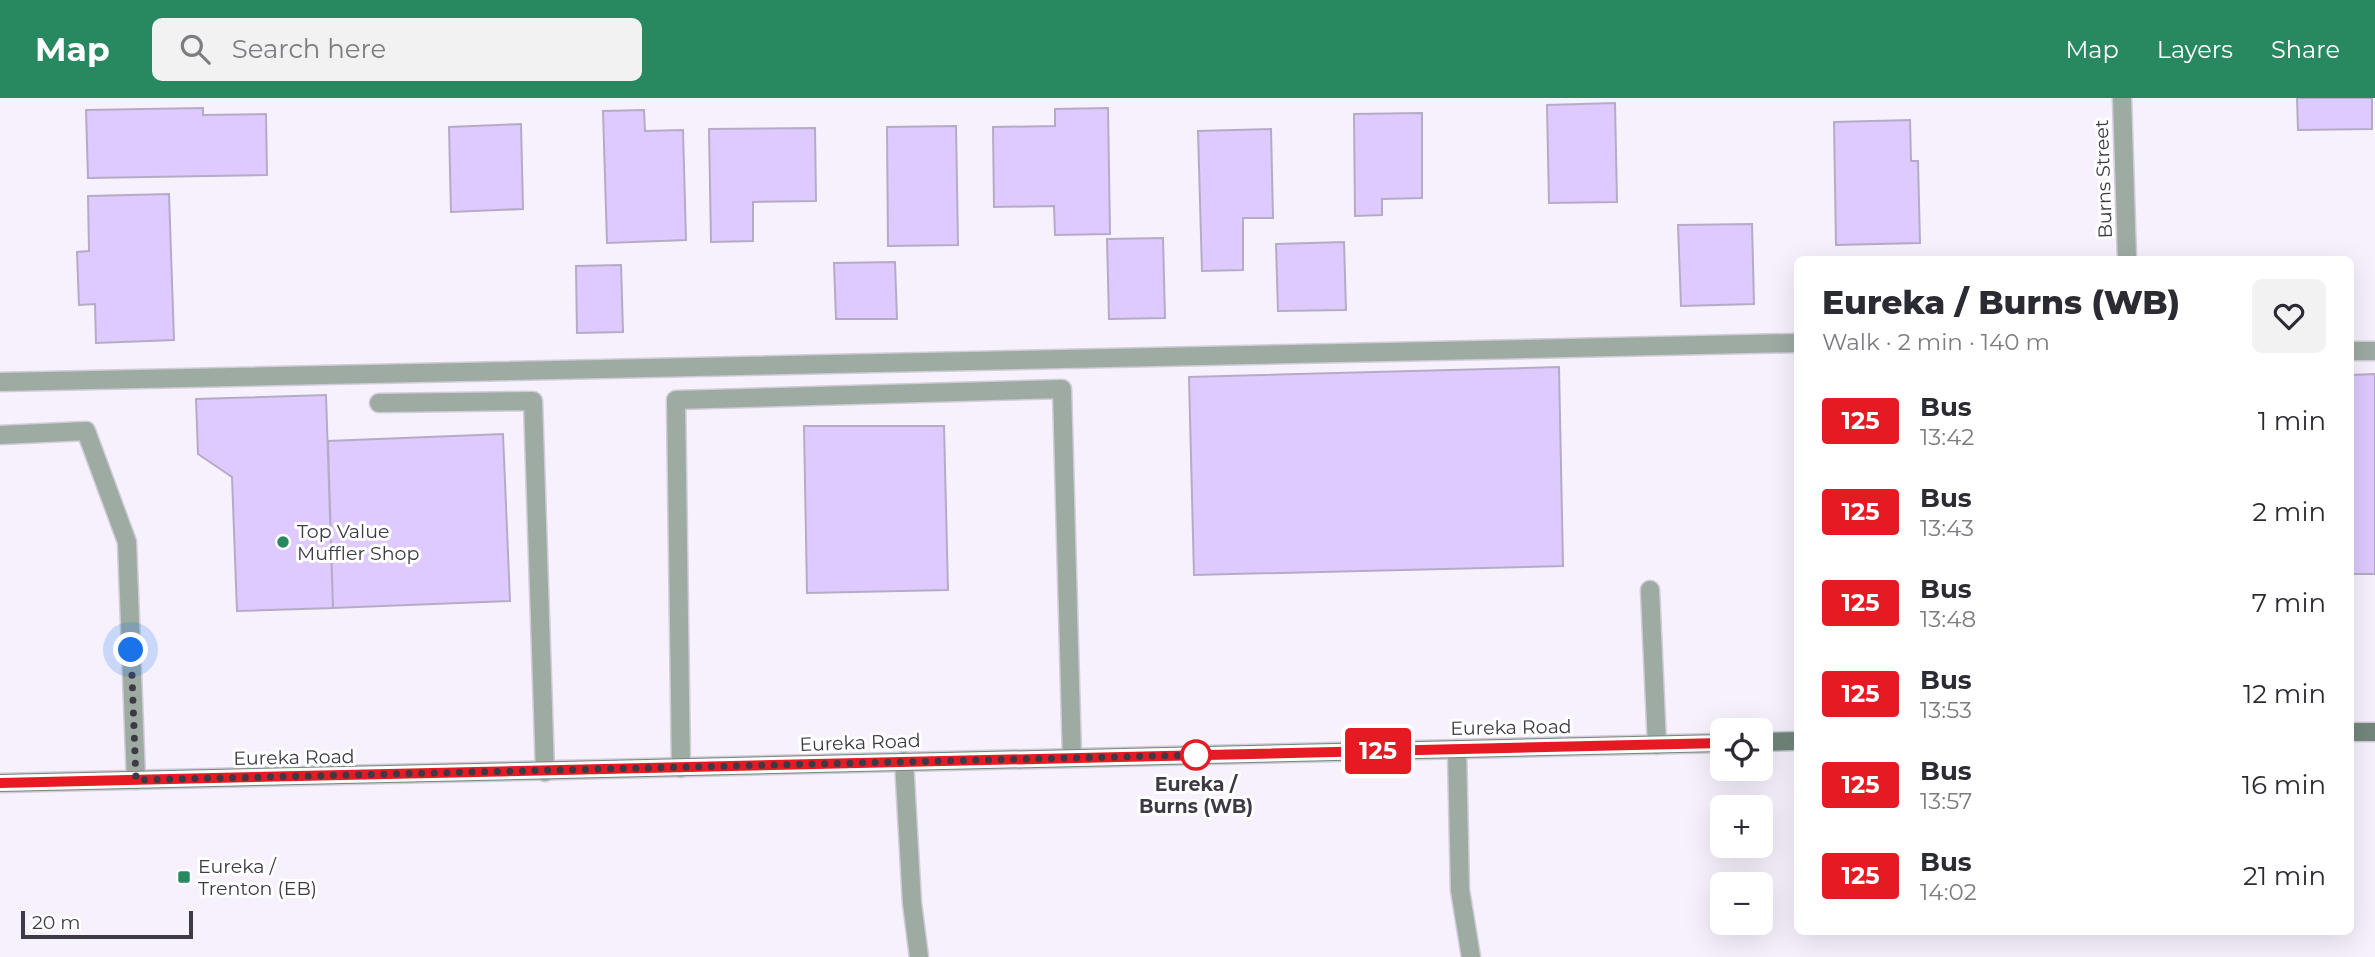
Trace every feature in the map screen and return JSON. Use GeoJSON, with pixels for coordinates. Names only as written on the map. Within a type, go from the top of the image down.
{"type":"FeatureCollection","features":[{"type":"Feature","properties":{"kind":"main road"},"geometry":{"type":"LineString","coordinates":[[2354,732],[2375,732]]}},
{"type":"Feature","properties":{"kind":"main road"},"geometry":{"type":"LineString","coordinates":[[1773,742],[1794,741]]}},
{"type":"Feature","properties":{"kind":"main road","name":"Eureka Road"},"geometry":{"type":"LineString","coordinates":[[0,783],[1710,743]]}},
{"type":"Feature","properties":{"kind":"street","name":"Burns Street"},"geometry":{"type":"LineString","coordinates":[[2122,98],[2127,256]]}},
{"type":"Feature","properties":{"kind":"street"},"geometry":{"type":"LineString","coordinates":[[0,382],[1794,343]]}},
{"type":"Feature","properties":{"kind":"street"},"geometry":{"type":"LineString","coordinates":[[2354,351],[2375,351]]}},
{"type":"Feature","properties":{"kind":"street"},"geometry":{"type":"LineString","coordinates":[[681,768],[676,400],[1062,389],[1073,757]]}},
{"type":"Feature","properties":{"kind":"street"},"geometry":{"type":"LineString","coordinates":[[379,403],[533,401],[545,772]]}},
{"type":"Feature","properties":{"kind":"street"},"geometry":{"type":"LineString","coordinates":[[0,435],[86,431],[127,542],[136,780]]}},
{"type":"Feature","properties":{"kind":"street"},"geometry":{"type":"LineString","coordinates":[[1650,590],[1657,745]]}},
{"type":"Feature","properties":{"kind":"street"},"geometry":{"type":"LineString","coordinates":[[1457,749],[1460,890],[1471,957]]}},
{"type":"Feature","properties":{"kind":"street"},"geometry":{"type":"LineString","coordinates":[[904,761],[912,904],[919,957]]}},
{"type":"Feature","properties":{"kind":"building"},"geometry":{"type":"Polygon","coordinates":[[[2297,98],[2372,98],[2372,129],[2298,130],[2297,98]]]}},
{"type":"Feature","properties":{"kind":"building"},"geometry":{"type":"Polygon","coordinates":[[[1615,103],[1617,202],[1549,203],[1547,105],[1615,103]]]}},
{"type":"Feature","properties":{"kind":"building"},"geometry":{"type":"Polygon","coordinates":[[[203,108],[203,115],[266,114],[267,175],[88,178],[86,110],[203,108]]]}},
{"type":"Feature","properties":{"kind":"building"},"geometry":{"type":"Polygon","coordinates":[[[1108,108],[1110,234],[1055,235],[1054,206],[994,207],[993,127],[1055,126],[1055,109],[1108,108]]]}},
{"type":"Feature","properties":{"kind":"building"},"geometry":{"type":"Polygon","coordinates":[[[644,110],[645,131],[683,130],[686,240],[607,243],[603,111],[644,110]]]}},
{"type":"Feature","properties":{"kind":"building"},"geometry":{"type":"Polygon","coordinates":[[[1422,113],[1422,198],[1382,199],[1382,215],[1355,216],[1354,114],[1422,113]]]}},
{"type":"Feature","properties":{"kind":"building"},"geometry":{"type":"Polygon","coordinates":[[[1910,120],[1911,161],[1918,161],[1920,243],[1836,245],[1834,122],[1910,120]]]}},
{"type":"Feature","properties":{"kind":"building"},"geometry":{"type":"Polygon","coordinates":[[[521,124],[523,209],[451,212],[449,127],[521,124]]]}},
{"type":"Feature","properties":{"kind":"building"},"geometry":{"type":"Polygon","coordinates":[[[956,126],[958,245],[888,246],[887,127],[956,126]]]}},
{"type":"Feature","properties":{"kind":"building"},"geometry":{"type":"Polygon","coordinates":[[[815,128],[816,201],[753,202],[753,241],[711,242],[709,129],[815,128]]]}},
{"type":"Feature","properties":{"kind":"building"},"geometry":{"type":"Polygon","coordinates":[[[1271,129],[1273,218],[1243,218],[1243,270],[1202,271],[1198,131],[1271,129]]]}},
{"type":"Feature","properties":{"kind":"building"},"geometry":{"type":"Polygon","coordinates":[[[169,194],[174,340],[96,343],[95,304],[79,305],[77,252],[89,251],[88,196],[169,194]]]}},
{"type":"Feature","properties":{"kind":"building"},"geometry":{"type":"Polygon","coordinates":[[[1752,224],[1754,304],[1681,306],[1678,225],[1752,224]]]}},
{"type":"Feature","properties":{"kind":"building"},"geometry":{"type":"Polygon","coordinates":[[[1163,238],[1165,318],[1109,319],[1107,239],[1163,238]]]}},
{"type":"Feature","properties":{"kind":"building"},"geometry":{"type":"Polygon","coordinates":[[[1344,242],[1346,310],[1278,311],[1276,244],[1344,242]]]}},
{"type":"Feature","properties":{"kind":"building"},"geometry":{"type":"Polygon","coordinates":[[[895,262],[897,319],[836,319],[834,263],[895,262]]]}},
{"type":"Feature","properties":{"kind":"building"},"geometry":{"type":"Polygon","coordinates":[[[621,265],[623,332],[577,333],[576,266],[621,265]]]}},
{"type":"Feature","properties":{"kind":"building"},"geometry":{"type":"Polygon","coordinates":[[[1559,367],[1563,566],[1194,575],[1189,377],[1559,367]]]}},
{"type":"Feature","properties":{"kind":"building"},"geometry":{"type":"Polygon","coordinates":[[[2375,374],[2375,574],[2354,574],[2354,375],[2375,374]]]}},
{"type":"Feature","properties":{"kind":"building","name":"Top Value Muffler Shop"},"geometry":{"type":"Polygon","coordinates":[[[326,395],[333,608],[237,611],[232,477],[198,454],[196,399],[326,395]]]}},
{"type":"Feature","properties":{"kind":"building"},"geometry":{"type":"Polygon","coordinates":[[[804,426],[944,426],[948,590],[807,593],[804,426]]]}},
{"type":"Feature","properties":{"kind":"building"},"geometry":{"type":"Polygon","coordinates":[[[503,434],[510,601],[333,608],[328,441],[503,434]]]}},
{"type":"Feature","properties":{"kind":"bus line","name":"125"},"geometry":{"type":"LineString","coordinates":[[0,783],[1710,743]]}},
{"type":"Feature","properties":{"kind":"place","name":"Top Value Muffler Shop"},"geometry":{"type":"Point","coordinates":[283,542]}},
{"type":"Feature","properties":{"kind":"place","name":"Eureka / Burns (WB)"},"geometry":{"type":"Point","coordinates":[1196,755]}},
{"type":"Feature","properties":{"kind":"place","name":"Eureka / Trenton (EB)"},"geometry":{"type":"Point","coordinates":[184,877]}},
{"type":"Feature","properties":{"kind":"route"},"geometry":{"type":"LineString","coordinates":[[131,650],[136,780],[1196,755]]}}]}
